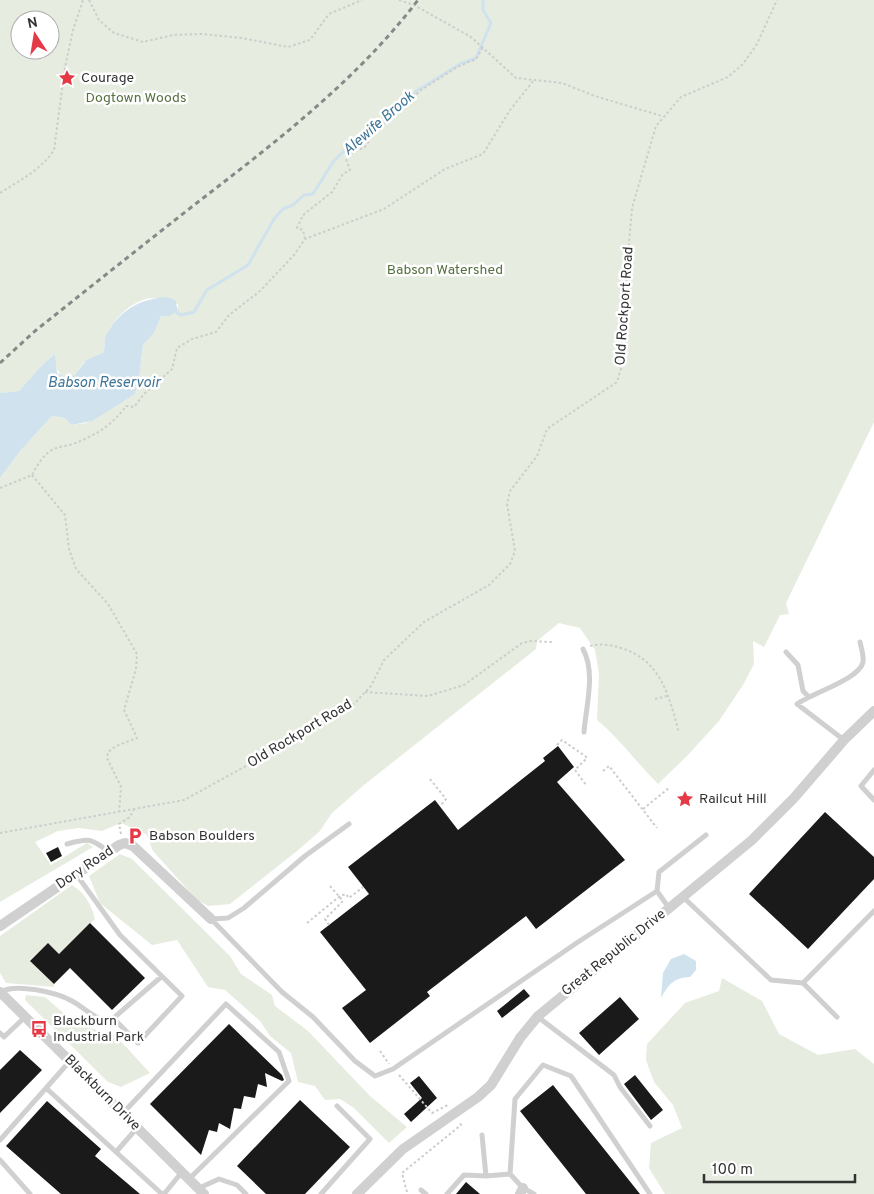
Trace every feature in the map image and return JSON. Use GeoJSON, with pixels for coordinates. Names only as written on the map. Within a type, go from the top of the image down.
{"type":"FeatureCollection","features":[{"type":"Feature","properties":{"kind":"street","name":"Great Republic Drive"},"geometry":{"type":"LineString","coordinates":[[357,1194],[403,1149],[491,1085],[520,1038],[538,1016],[752,840],[794,798],[844,740],[874,711]]}},
{"type":"Feature","properties":{"kind":"street","name":"Dory Road"},"geometry":{"type":"LineString","coordinates":[[0,926],[125,843],[133,846],[148,858],[211,920]]}},
{"type":"Feature","properties":{"kind":"street","name":"Blackburn Drive"},"geometry":{"type":"LineString","coordinates":[[0,992],[202,1191]]}},
{"type":"Feature","properties":{"kind":"lane"},"geometry":{"type":"LineString","coordinates":[[844,740],[797,704],[808,696],[854,675],[863,662],[860,642]]}},
{"type":"Feature","properties":{"kind":"lane"},"geometry":{"type":"LineString","coordinates":[[583,649],[587,656],[590,674],[584,732]]}},
{"type":"Feature","properties":{"kind":"lane"},"geometry":{"type":"LineString","coordinates":[[786,652],[798,665],[803,691],[808,696]]}},
{"type":"Feature","properties":{"kind":"lane"},"geometry":{"type":"LineString","coordinates":[[874,770],[860,786],[874,800]]}},
{"type":"Feature","properties":{"kind":"lane"},"geometry":{"type":"LineString","coordinates":[[211,920],[228,918],[244,908],[305,856],[349,824]]}},
{"type":"Feature","properties":{"kind":"lane"},"geometry":{"type":"LineString","coordinates":[[669,908],[657,891],[660,872],[706,835]]}},
{"type":"Feature","properties":{"kind":"lane"},"geometry":{"type":"LineString","coordinates":[[67,844],[85,839],[93,840],[109,852]]}},
{"type":"Feature","properties":{"kind":"lane"},"geometry":{"type":"LineString","coordinates":[[76,874],[120,935],[182,996],[138,1043],[114,1019]]}},
{"type":"Feature","properties":{"kind":"lane"},"geometry":{"type":"LineString","coordinates":[[211,920],[282,992],[313,1017],[355,1061],[375,1076],[393,1069],[578,942],[657,891]]}},
{"type":"Feature","properties":{"kind":"lane"},"geometry":{"type":"LineString","coordinates":[[683,897],[771,980],[803,983],[837,1017]]}},
{"type":"Feature","properties":{"kind":"lane"},"geometry":{"type":"LineString","coordinates":[[803,983],[874,911]]}},
{"type":"Feature","properties":{"kind":"lane"},"geometry":{"type":"LineString","coordinates":[[0,992],[8,988],[54,993],[80,1005],[100,1020],[109,1022],[161,977]]}},
{"type":"Feature","properties":{"kind":"lane"},"geometry":{"type":"LineString","coordinates":[[46,1088],[163,1194],[289,1081],[279,1052],[226,1004],[122,1113]]}},
{"type":"Feature","properties":{"kind":"lane"},"geometry":{"type":"LineString","coordinates":[[538,1016],[614,1075],[620,1087],[650,1126]]}},
{"type":"Feature","properties":{"kind":"lane"},"geometry":{"type":"LineString","coordinates":[[1,1037],[25,1017]]}},
{"type":"Feature","properties":{"kind":"lane"},"geometry":{"type":"LineString","coordinates":[[0,1140],[70,1061]]}},
{"type":"Feature","properties":{"kind":"lane"},"geometry":{"type":"LineString","coordinates":[[534,1194],[521,1191],[510,1174],[515,1099],[543,1065],[571,1076],[650,1194]]}},
{"type":"Feature","properties":{"kind":"lane"},"geometry":{"type":"LineString","coordinates":[[322,1194],[370,1138],[337,1106]]}},
{"type":"Feature","properties":{"kind":"lane"},"geometry":{"type":"LineString","coordinates":[[116,1152],[138,1128]]}},
{"type":"Feature","properties":{"kind":"lane"},"geometry":{"type":"LineString","coordinates":[[482,1135],[486,1176]]}},
{"type":"Feature","properties":{"kind":"lane"},"geometry":{"type":"LineString","coordinates":[[0,1160],[30,1194]]}},
{"type":"Feature","properties":{"kind":"lane"},"geometry":{"type":"LineString","coordinates":[[447,1194],[464,1175],[510,1174]]}},
{"type":"Feature","properties":{"kind":"lane"},"geometry":{"type":"LineString","coordinates":[[202,1191],[219,1179],[237,1185],[246,1194]]}},
{"type":"Feature","properties":{"kind":"lane"},"geometry":{"type":"LineString","coordinates":[[421,1190],[426,1194]]}},
{"type":"Feature","properties":{"kind":"path"},"geometry":{"type":"LineString","coordinates":[[0,193],[37,169],[54,150],[65,67],[73,30],[83,0]]}},
{"type":"Feature","properties":{"kind":"path"},"geometry":{"type":"LineString","coordinates":[[89,0],[99,20],[114,33],[143,42],[173,36],[202,34],[242,38],[288,47],[310,40],[329,14],[362,0]]}},
{"type":"Feature","properties":{"kind":"path"},"geometry":{"type":"LineString","coordinates":[[399,0],[414,5],[471,37],[516,78],[562,83],[595,96],[662,116]]}},
{"type":"Feature","properties":{"kind":"path","name":"Old Rockport Road"},"geometry":{"type":"LineString","coordinates":[[0,833],[184,800],[308,732],[355,703],[365,692],[384,660],[424,622],[489,585],[510,564],[515,552],[507,504],[510,491],[537,456],[547,429],[617,382],[623,362],[627,266],[632,208],[656,126],[662,116],[681,97],[728,77],[744,64],[757,44],[777,0]]}},
{"type":"Feature","properties":{"kind":"path"},"geometry":{"type":"LineString","coordinates":[[305,239],[303,230],[297,228],[303,215],[332,192],[343,174],[350,170],[346,159],[351,153],[365,147],[375,132],[421,90],[457,67],[476,59],[482,46]]}},
{"type":"Feature","properties":{"kind":"path"},"geometry":{"type":"LineString","coordinates":[[0,488],[32,475],[38,463],[53,449],[72,445],[100,431],[112,422],[126,406],[134,407],[144,394],[172,369],[178,348],[192,340],[216,332],[229,315],[260,291],[294,255],[305,239],[384,209],[445,169],[483,154],[510,110],[534,80]]}},
{"type":"Feature","properties":{"kind":"path"},"geometry":{"type":"LineString","coordinates":[[32,475],[66,515],[69,549],[76,569],[108,604],[137,654],[136,670],[124,710],[138,738],[116,746],[108,752],[107,758],[121,787],[119,812]]}},
{"type":"Feature","properties":{"kind":"path"},"geometry":{"type":"LineString","coordinates":[[365,692],[428,696],[464,685],[522,643],[531,640],[552,642]]}},
{"type":"Feature","properties":{"kind":"path"},"geometry":{"type":"LineString","coordinates":[[583,649],[604,644],[625,649],[644,658],[651,664],[668,696],[679,733]]}},
{"type":"Feature","properties":{"kind":"path"},"geometry":{"type":"LineString","coordinates":[[655,698],[668,696]]}},
{"type":"Feature","properties":{"kind":"path"},"geometry":{"type":"LineString","coordinates":[[557,745],[562,740],[586,756],[587,758],[575,770],[586,786]]}},
{"type":"Feature","properties":{"kind":"path"},"geometry":{"type":"LineString","coordinates":[[603,771],[609,766],[657,828]]}},
{"type":"Feature","properties":{"kind":"path"},"geometry":{"type":"LineString","coordinates":[[430,779],[446,799],[440,806]]}},
{"type":"Feature","properties":{"kind":"path"},"geometry":{"type":"LineString","coordinates":[[643,809],[669,788]]}},
{"type":"Feature","properties":{"kind":"path"},"geometry":{"type":"LineString","coordinates":[[125,843],[119,824],[130,817],[134,809]]}},
{"type":"Feature","properties":{"kind":"path"},"geometry":{"type":"LineString","coordinates":[[329,925],[325,919],[343,901],[330,886]]}},
{"type":"Feature","properties":{"kind":"path"},"geometry":{"type":"LineString","coordinates":[[307,923],[340,896],[346,894],[349,898],[364,887]]}},
{"type":"Feature","properties":{"kind":"path"},"geometry":{"type":"LineString","coordinates":[[380,1051],[393,1069],[432,1113],[447,1105],[455,1113],[461,1125],[402,1173],[407,1192]]}},
{"type":"Feature","properties":{"kind":"green space","name":"Babson Watershed"},"geometry":{"type":"Polygon","coordinates":[[[0,0],[874,0],[874,422],[786,603],[789,614],[780,615],[764,647],[753,641],[754,664],[743,685],[719,721],[658,784],[597,720],[599,674],[595,650],[580,628],[559,623],[537,641],[536,649],[364,785],[332,813],[319,832],[230,904],[208,906],[197,900],[153,851],[146,834],[121,823],[102,831],[79,828],[58,831],[35,842],[51,865],[87,843],[93,847],[0,902],[0,478],[21,450],[52,416],[65,418],[71,425],[86,423],[135,394],[139,379],[143,345],[154,333],[161,316],[170,316],[178,310],[178,304],[158,298],[140,301],[126,310],[114,322],[105,337],[103,353],[85,361],[75,374],[67,377],[61,375],[56,368],[55,354],[43,364],[19,391],[0,393],[0,0]]]}},
{"type":"Feature","properties":{"kind":"green space"},"geometry":{"type":"Polygon","coordinates":[[[120,854],[132,859],[230,956],[241,974],[272,995],[275,1006],[308,1031],[370,1096],[407,1127],[389,1143],[354,1108],[340,1099],[325,1100],[315,1086],[298,1082],[291,1053],[270,1036],[260,1021],[225,990],[208,987],[177,940],[152,945],[100,903],[89,876],[120,854]]]}},
{"type":"Feature","properties":{"kind":"green space"},"geometry":{"type":"Polygon","coordinates":[[[72,885],[87,899],[95,919],[59,954],[48,943],[30,960],[54,984],[54,987],[6,983],[0,973],[0,936],[72,885]]]}},
{"type":"Feature","properties":{"kind":"green space"},"geometry":{"type":"Polygon","coordinates":[[[722,978],[762,1001],[779,1034],[818,1055],[855,1049],[874,1064],[874,1194],[665,1194],[649,1168],[651,1143],[682,1128],[673,1105],[654,1082],[646,1060],[647,1044],[685,1003],[719,991],[722,978]]]}},
{"type":"Feature","properties":{"kind":"green space"},"geometry":{"type":"Polygon","coordinates":[[[26,995],[45,997],[75,1023],[116,1036],[150,1073],[121,1087],[108,1082],[25,1000],[26,995]]]}},
{"type":"Feature","properties":{"kind":"water","name":"Babson Reservoir"},"geometry":{"type":"Polygon","coordinates":[[[166,297],[175,300],[178,310],[170,316],[161,316],[154,333],[143,345],[139,379],[135,394],[92,421],[71,425],[65,418],[52,416],[21,450],[0,478],[0,393],[19,391],[43,364],[55,354],[57,373],[66,377],[75,375],[86,360],[103,353],[106,335],[117,319],[124,313],[147,300],[166,297]]]}},
{"type":"Feature","properties":{"kind":"water"},"geometry":{"type":"Polygon","coordinates":[[[684,954],[696,961],[696,970],[690,977],[675,980],[661,998],[663,973],[671,959],[684,954]]]}},
{"type":"Feature","properties":{"kind":"building"},"geometry":{"type":"Polygon","coordinates":[[[558,746],[574,767],[557,782],[625,860],[536,929],[526,916],[427,992],[430,996],[370,1043],[342,1008],[366,990],[320,932],[369,894],[348,867],[435,800],[458,830],[545,761],[543,758],[558,746]]]}},
{"type":"Feature","properties":{"kind":"building"},"geometry":{"type":"Polygon","coordinates":[[[825,812],[874,857],[874,879],[808,949],[749,894],[825,812]]]}},
{"type":"Feature","properties":{"kind":"building"},"geometry":{"type":"Polygon","coordinates":[[[58,847],[62,856],[51,862],[46,853],[58,847]]]}},
{"type":"Feature","properties":{"kind":"building"},"geometry":{"type":"Polygon","coordinates":[[[90,923],[145,978],[112,1010],[70,968],[54,984],[30,961],[48,943],[59,954],[90,923]]]}},
{"type":"Feature","properties":{"kind":"building"},"geometry":{"type":"Polygon","coordinates":[[[524,989],[530,996],[502,1018],[497,1011],[524,989]]]}},
{"type":"Feature","properties":{"kind":"building"},"geometry":{"type":"Polygon","coordinates":[[[620,997],[639,1019],[599,1055],[579,1033],[620,997]]]}},
{"type":"Feature","properties":{"kind":"building"},"geometry":{"type":"Polygon","coordinates":[[[229,1024],[282,1075],[284,1080],[282,1081],[265,1073],[267,1087],[258,1084],[255,1098],[244,1096],[241,1109],[234,1108],[230,1129],[219,1123],[217,1132],[209,1130],[201,1155],[150,1104],[229,1024]]]}},
{"type":"Feature","properties":{"kind":"building"},"geometry":{"type":"Polygon","coordinates":[[[20,1050],[42,1070],[0,1113],[0,1070],[20,1050]]]}},
{"type":"Feature","properties":{"kind":"building"},"geometry":{"type":"Polygon","coordinates":[[[635,1075],[663,1110],[651,1120],[624,1084],[635,1075]]]}},
{"type":"Feature","properties":{"kind":"building"},"geometry":{"type":"Polygon","coordinates":[[[419,1076],[437,1098],[411,1122],[404,1114],[422,1098],[410,1083],[419,1076]]]}},
{"type":"Feature","properties":{"kind":"building"},"geometry":{"type":"Polygon","coordinates":[[[553,1085],[640,1194],[586,1194],[520,1111],[553,1085]]]}},
{"type":"Feature","properties":{"kind":"building"},"geometry":{"type":"Polygon","coordinates":[[[300,1100],[350,1147],[305,1194],[266,1194],[237,1166],[300,1100]]]}},
{"type":"Feature","properties":{"kind":"building"},"geometry":{"type":"Polygon","coordinates":[[[47,1101],[101,1149],[95,1156],[140,1194],[61,1194],[6,1146],[47,1101]]]}},
{"type":"Feature","properties":{"kind":"building"},"geometry":{"type":"Polygon","coordinates":[[[466,1182],[480,1194],[456,1194],[466,1182]]]}},
{"type":"Feature","properties":{"kind":"waterway","name":"Alewife Brook"},"geometry":{"type":"LineString","coordinates":[[173,310],[181,315],[194,312],[207,290],[248,265],[274,219],[283,209],[293,205],[304,195],[313,194],[333,162],[345,150],[380,125],[415,92],[460,64],[476,58],[491,23],[483,10],[483,0]]}},
{"type":"Feature","properties":{"kind":"railway"},"geometry":{"type":"LineString","coordinates":[[0,363],[35,331],[315,108],[369,57],[418,0]]}},
{"type":"Feature","properties":{"kind":"place","name":"Courage"},"geometry":{"type":"Point","coordinates":[67,78]}},
{"type":"Feature","properties":{"kind":"place","name":"Railcut Hill"},"geometry":{"type":"Point","coordinates":[685,799]}},
{"type":"Feature","properties":{"kind":"place","name":"Babson Boulders"},"geometry":{"type":"Point","coordinates":[135,836]}},
{"type":"Feature","properties":{"kind":"place","name":"Blackburn Industrial Park"},"geometry":{"type":"Point","coordinates":[39,1029]}},
{"type":"Feature","properties":{"kind":"park label","name":"Dogtown Woods"},"geometry":{"type":"Point","coordinates":[136,98]}}]}
